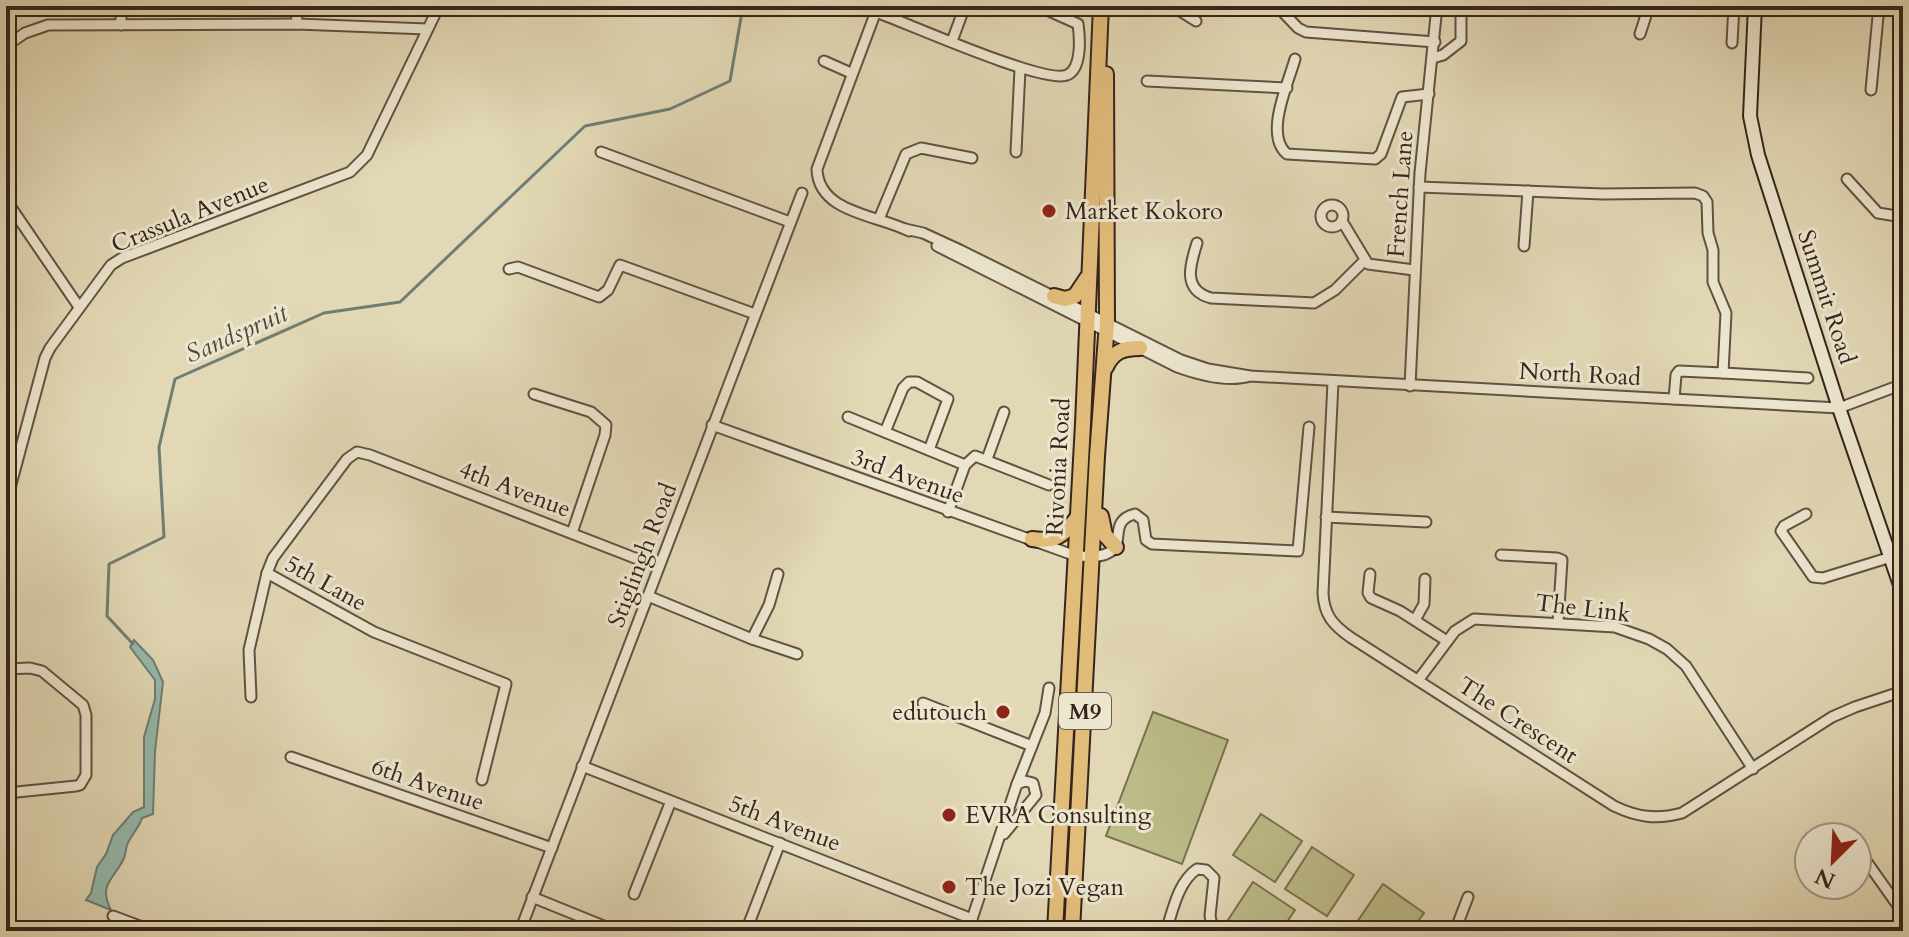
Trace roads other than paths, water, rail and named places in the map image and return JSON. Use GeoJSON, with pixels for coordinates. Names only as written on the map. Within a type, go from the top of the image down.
{"type":"FeatureCollection","features":[{"type":"Feature","properties":{"kind":"main road","name":"Rivonia Road"},"geometry":{"type":"LineString","coordinates":[[1055,931],[1103,6]]}},
{"type":"Feature","properties":{"kind":"main road","name":"Rivonia Road"},"geometry":{"type":"LineString","coordinates":[[1072,931],[1097,456],[1107,328],[1103,6]]}},
{"type":"Feature","properties":{"kind":"main road","name":"Summit Road"},"geometry":{"type":"LineString","coordinates":[[1755,6],[1750,100],[1758,155],[1839,408],[1903,594]]}},
{"type":"Feature","properties":{"kind":"main road"},"geometry":{"type":"LineString","coordinates":[[1054,296],[1065,299],[1075,296],[1089,271]]}},
{"type":"Feature","properties":{"kind":"main road"},"geometry":{"type":"LineString","coordinates":[[1104,372],[1109,360],[1121,350],[1140,348]]}},
{"type":"Feature","properties":{"kind":"main road"},"geometry":{"type":"LineString","coordinates":[[1097,456],[1103,471],[1101,525],[1116,547]]}},
{"type":"Feature","properties":{"kind":"main road"},"geometry":{"type":"LineString","coordinates":[[1032,539],[1056,539],[1067,532],[1076,519]]}},
{"type":"Feature","properties":{"kind":"street"},"geometry":{"type":"LineString","coordinates":[[121,6],[121,25]]}},
{"type":"Feature","properties":{"kind":"street"},"geometry":{"type":"LineString","coordinates":[[296,6],[297,24]]}},
{"type":"Feature","properties":{"kind":"street"},"geometry":{"type":"LineString","coordinates":[[6,46],[25,33],[48,25],[297,24],[427,29],[439,6]]}},
{"type":"Feature","properties":{"kind":"street"},"geometry":{"type":"LineString","coordinates":[[952,41],[965,6]]}},
{"type":"Feature","properties":{"kind":"street"},"geometry":{"type":"LineString","coordinates":[[1172,6],[1196,21]]}},
{"type":"Feature","properties":{"kind":"street"},"geometry":{"type":"LineString","coordinates":[[1277,6],[1301,31],[1435,42]]}},
{"type":"Feature","properties":{"kind":"street","name":"French Lane"},"geometry":{"type":"LineString","coordinates":[[1410,386],[1419,187],[1437,6]]}},
{"type":"Feature","properties":{"kind":"street"},"geometry":{"type":"LineString","coordinates":[[1433,58],[1443,55],[1461,41],[1461,6]]}},
{"type":"Feature","properties":{"kind":"street"},"geometry":{"type":"LineString","coordinates":[[1640,34],[1649,6]]}},
{"type":"Feature","properties":{"kind":"street"},"geometry":{"type":"LineString","coordinates":[[1732,43],[1734,6]]}},
{"type":"Feature","properties":{"kind":"street"},"geometry":{"type":"LineString","coordinates":[[1871,90],[1879,6]]}},
{"type":"Feature","properties":{"kind":"street"},"geometry":{"type":"LineString","coordinates":[[824,61],[851,73],[877,9],[1020,69],[1047,77],[1066,76],[1074,70],[1078,57],[1079,31],[1075,22],[1040,7]]}},
{"type":"Feature","properties":{"kind":"street","name":"Crassula Avenue"},"geometry":{"type":"LineString","coordinates":[[6,503],[45,358],[79,307],[117,260],[350,172],[367,155],[427,29]]}},
{"type":"Feature","properties":{"kind":"street"},"geometry":{"type":"LineString","coordinates":[[1295,59],[1276,136],[1282,150],[1298,156],[1370,160],[1381,154],[1402,97],[1429,94]]}},
{"type":"Feature","properties":{"kind":"street"},"geometry":{"type":"LineString","coordinates":[[1016,152],[1020,69]]}},
{"type":"Feature","properties":{"kind":"street","name":"North Road"},"geometry":{"type":"LineString","coordinates":[[851,73],[817,169],[821,190],[836,203],[905,229],[1107,328],[1192,364],[1250,376],[1333,382],[1839,408],[1903,384]]}},
{"type":"Feature","properties":{"kind":"street"},"geometry":{"type":"LineString","coordinates":[[1147,81],[1287,88]]}},
{"type":"Feature","properties":{"kind":"street"},"geometry":{"type":"LineString","coordinates":[[879,219],[906,154],[921,148],[972,158]]}},
{"type":"Feature","properties":{"kind":"street"},"geometry":{"type":"LineString","coordinates":[[601,152],[790,222]]}},
{"type":"Feature","properties":{"kind":"street"},"geometry":{"type":"LineString","coordinates":[[1847,179],[1878,213],[1903,217]]}},
{"type":"Feature","properties":{"kind":"street"},"geometry":{"type":"LineString","coordinates":[[1419,187],[1603,194],[1695,193],[1703,196],[1707,202],[1708,233],[1713,245],[1713,282],[1726,313],[1723,373]]}},
{"type":"Feature","properties":{"kind":"street"},"geometry":{"type":"LineString","coordinates":[[1524,246],[1528,191]]}},
{"type":"Feature","properties":{"kind":"street","name":"Stiglingh Road"},"geometry":{"type":"LineString","coordinates":[[520,931],[802,193]]}},
{"type":"Feature","properties":{"kind":"street"},"geometry":{"type":"LineString","coordinates":[[6,200],[79,307]]}},
{"type":"Feature","properties":{"kind":"street"},"geometry":{"type":"LineString","coordinates":[[1342,221],[1364,261],[1373,266],[1414,270]]}},
{"type":"Feature","properties":{"kind":"street","name":"North Road"},"geometry":{"type":"LineString","coordinates":[[905,229],[923,233],[1054,296],[1087,318]]}},
{"type":"Feature","properties":{"kind":"street"},"geometry":{"type":"LineString","coordinates":[[1197,243],[1189,279],[1198,293],[1211,298],[1314,303],[1335,290],[1364,261]]}},
{"type":"Feature","properties":{"kind":"street"},"geometry":{"type":"LineString","coordinates":[[509,269],[518,267],[599,297],[608,290],[620,265],[755,314]]}},
{"type":"Feature","properties":{"kind":"street","name":"North Road"},"geometry":{"type":"LineString","coordinates":[[1107,328],[1140,348],[1196,374],[1232,379],[1250,376]]}},
{"type":"Feature","properties":{"kind":"street"},"geometry":{"type":"LineString","coordinates":[[1674,399],[1679,371],[1808,378]]}},
{"type":"Feature","properties":{"kind":"street"},"geometry":{"type":"LineString","coordinates":[[885,432],[903,388],[909,382],[917,382],[948,399],[929,450]]}},
{"type":"Feature","properties":{"kind":"street","name":"The Crescent"},"geometry":{"type":"LineString","coordinates":[[1333,382],[1323,593],[1329,619],[1350,637],[1614,806],[1643,817],[1682,813],[1840,713],[1903,691]]}},
{"type":"Feature","properties":{"kind":"street"},"geometry":{"type":"LineString","coordinates":[[534,394],[591,412],[606,425],[572,533]]}},
{"type":"Feature","properties":{"kind":"street"},"geometry":{"type":"LineString","coordinates":[[987,459],[1004,412]]}},
{"type":"Feature","properties":{"kind":"street"},"geometry":{"type":"LineString","coordinates":[[848,417],[965,465]]}},
{"type":"Feature","properties":{"kind":"street","name":"3rd Avenue"},"geometry":{"type":"LineString","coordinates":[[712,425],[948,512],[1076,556],[1092,556]]}},
{"type":"Feature","properties":{"kind":"street"},"geometry":{"type":"LineString","coordinates":[[1092,556],[1108,553],[1116,547],[1123,518],[1135,514],[1143,520],[1146,540],[1152,544],[1298,551],[1309,427]]}},
{"type":"Feature","properties":{"kind":"street","name":"4th Avenue"},"geometry":{"type":"LineString","coordinates":[[357,452],[658,567]]}},
{"type":"Feature","properties":{"kind":"street","name":"5th Lane"},"geometry":{"type":"LineString","coordinates":[[357,452],[347,459],[273,558],[267,573],[374,632],[506,684],[482,780]]}},
{"type":"Feature","properties":{"kind":"street"},"geometry":{"type":"LineString","coordinates":[[948,512],[965,465],[975,456],[1049,485]]}},
{"type":"Feature","properties":{"kind":"street"},"geometry":{"type":"LineString","coordinates":[[1806,514],[1784,526],[1782,533],[1813,577],[1823,578],[1891,557]]}},
{"type":"Feature","properties":{"kind":"street"},"geometry":{"type":"LineString","coordinates":[[1326,517],[1426,522]]}},
{"type":"Feature","properties":{"kind":"street"},"geometry":{"type":"LineString","coordinates":[[1501,555],[1562,560],[1558,623]]}},
{"type":"Feature","properties":{"kind":"street"},"geometry":{"type":"LineString","coordinates":[[251,697],[249,650],[267,573]]}},
{"type":"Feature","properties":{"kind":"street"},"geometry":{"type":"LineString","coordinates":[[752,639],[769,605],[778,574]]}},
{"type":"Feature","properties":{"kind":"street"},"geometry":{"type":"LineString","coordinates":[[1370,574],[1369,596],[1447,641]]}},
{"type":"Feature","properties":{"kind":"street"},"geometry":{"type":"LineString","coordinates":[[1415,620],[1424,604],[1425,579]]}},
{"type":"Feature","properties":{"kind":"street"},"geometry":{"type":"LineString","coordinates":[[648,596],[797,654]]}},
{"type":"Feature","properties":{"kind":"street","name":"The Link"},"geometry":{"type":"LineString","coordinates":[[1419,679],[1461,625],[1474,619],[1626,629],[1667,649],[1686,666],[1753,769]]}},
{"type":"Feature","properties":{"kind":"street"},"geometry":{"type":"LineString","coordinates":[[6,669],[42,671],[83,705],[86,715],[86,772],[83,782],[76,786],[6,791],[6,810]]}},
{"type":"Feature","properties":{"kind":"street"},"geometry":{"type":"LineString","coordinates":[[968,931],[1017,784],[1045,713],[1049,688]]}},
{"type":"Feature","properties":{"kind":"street"},"geometry":{"type":"LineString","coordinates":[[923,703],[1032,746]]}},
{"type":"Feature","properties":{"kind":"street","name":"6th Avenue"},"geometry":{"type":"LineString","coordinates":[[291,757],[552,848]]}},
{"type":"Feature","properties":{"kind":"street","name":"5th Avenue"},"geometry":{"type":"LineString","coordinates":[[582,766],[972,919]]}},
{"type":"Feature","properties":{"kind":"street"},"geometry":{"type":"LineString","coordinates":[[1000,839],[1036,795],[1033,783],[1025,781],[1017,784]]}},
{"type":"Feature","properties":{"kind":"street"},"geometry":{"type":"LineString","coordinates":[[634,894],[671,801]]}},
{"type":"Feature","properties":{"kind":"street"},"geometry":{"type":"LineString","coordinates":[[746,931],[780,843]]}},
{"type":"Feature","properties":{"kind":"street"},"geometry":{"type":"LineString","coordinates":[[1166,931],[1180,890],[1197,869],[1206,870],[1214,878],[1210,916],[1213,931]]}},
{"type":"Feature","properties":{"kind":"street"},"geometry":{"type":"LineString","coordinates":[[1873,871],[1903,913]]}},
{"type":"Feature","properties":{"kind":"street"},"geometry":{"type":"LineString","coordinates":[[532,897],[616,931]]}},
{"type":"Feature","properties":{"kind":"street"},"geometry":{"type":"LineString","coordinates":[[1455,931],[1468,897]]}},
{"type":"Feature","properties":{"kind":"street"},"geometry":{"type":"LineString","coordinates":[[113,916],[153,931]]}},
{"type":"Feature","properties":{"kind":"water"},"geometry":{"type":"Polygon","coordinates":[[[134,640],[153,660],[163,682],[155,751],[153,814],[142,818],[127,845],[121,865],[109,881],[106,894],[111,910],[86,900],[91,893],[97,867],[113,835],[133,812],[144,807],[144,737],[155,699],[155,680],[130,647],[134,640]]]}},
{"type":"Feature","properties":{"kind":"waterway","name":"Sandspruit"},"geometry":{"type":"LineString","coordinates":[[133,644],[107,616],[109,564],[164,537],[159,447],[175,379],[324,313],[400,302],[585,126],[670,109],[730,81],[743,6]]}},
{"type":"Feature","properties":{"kind":"place","name":"Market Kokoro"},"geometry":{"type":"Point","coordinates":[1049,211]}},
{"type":"Feature","properties":{"kind":"place","name":"edutouch"},"geometry":{"type":"Point","coordinates":[1003,712]}},
{"type":"Feature","properties":{"kind":"place","name":"EVRA Consulting"},"geometry":{"type":"Point","coordinates":[949,815]}},
{"type":"Feature","properties":{"kind":"place","name":"The Jozi Vegan"},"geometry":{"type":"Point","coordinates":[949,887]}}]}
